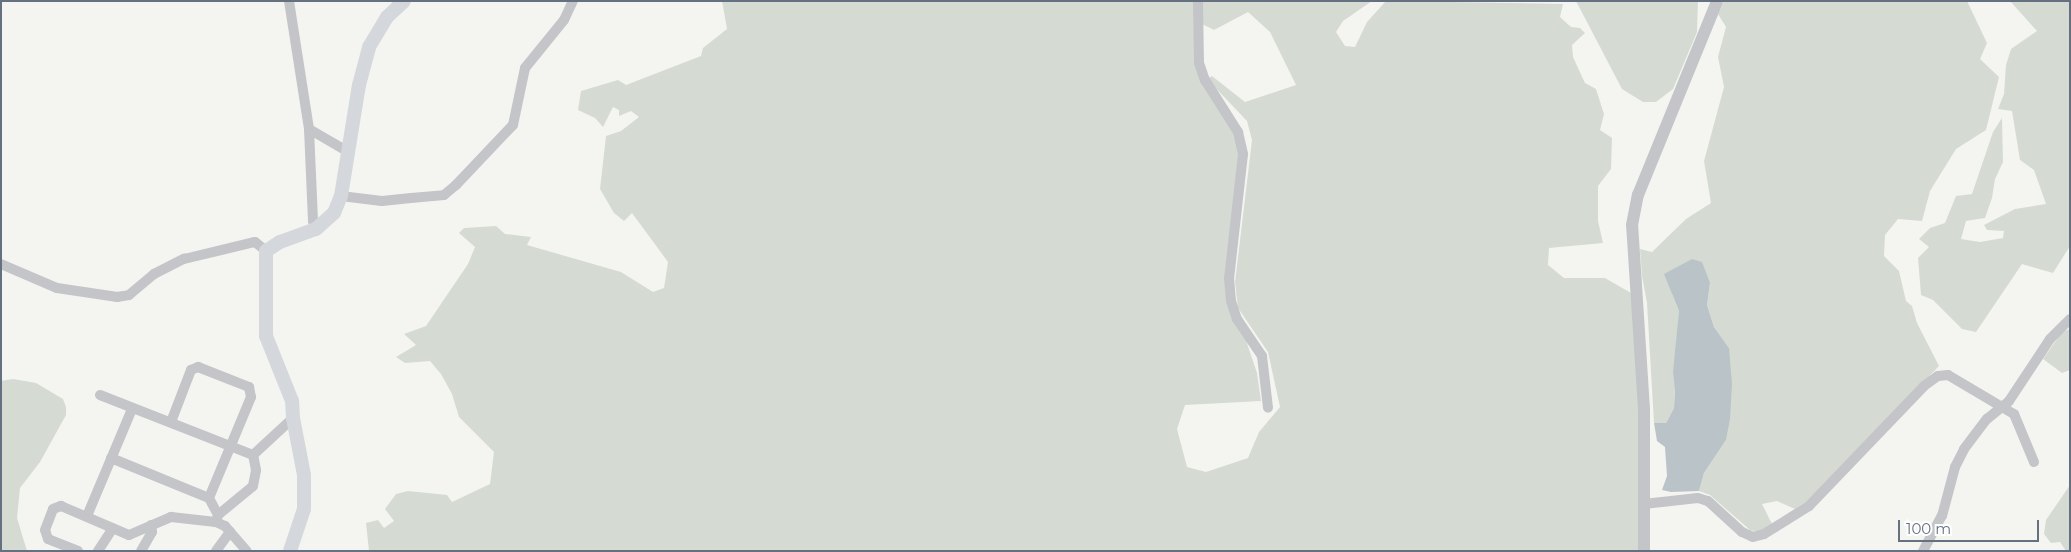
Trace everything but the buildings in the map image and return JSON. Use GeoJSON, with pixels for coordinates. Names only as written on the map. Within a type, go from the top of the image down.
{"type":"FeatureCollection","features":[{"type":"Feature","properties":{"kind":"main road"},"geometry":{"type":"LineString","coordinates":[[290,551],[300,526],[305,491],[301,454],[292,418],[292,401],[287,383],[266,336],[266,251],[280,242],[316,229],[334,213],[341,196],[347,151],[369,47],[387,17],[404,1]]}},
{"type":"Feature","properties":{"kind":"street"},"geometry":{"type":"LineString","coordinates":[[289,1],[309,129],[313,221],[316,229]]}},
{"type":"Feature","properties":{"kind":"street"},"geometry":{"type":"LineString","coordinates":[[341,196],[374,200],[444,195],[456,185],[513,125],[526,68],[564,20],[572,1]]}},
{"type":"Feature","properties":{"kind":"street"},"geometry":{"type":"LineString","coordinates":[[1198,1],[1199,63],[1205,80],[1238,132],[1243,154],[1229,278],[1231,301],[1237,319],[1262,356],[1268,408]]}},
{"type":"Feature","properties":{"kind":"street"},"geometry":{"type":"LineString","coordinates":[[1644,551],[1644,409],[1632,225],[1638,195],[1717,1]]}},
{"type":"Feature","properties":{"kind":"street"},"geometry":{"type":"LineString","coordinates":[[309,129],[347,151]]}},
{"type":"Feature","properties":{"kind":"street"},"geometry":{"type":"LineString","coordinates":[[1,264],[57,288],[117,297],[129,295],[154,274],[184,259],[255,242],[266,251]]}},
{"type":"Feature","properties":{"kind":"street"},"geometry":{"type":"LineString","coordinates":[[1923,551],[1942,516],[1955,467],[1964,449],[1987,419],[2009,401],[2050,339],[2070,319]]}},
{"type":"Feature","properties":{"kind":"street"},"geometry":{"type":"LineString","coordinates":[[170,422],[191,370],[198,366],[249,387],[251,397],[209,498],[217,519],[247,551]]}},
{"type":"Feature","properties":{"kind":"street"},"geometry":{"type":"LineString","coordinates":[[1644,504],[1698,498],[1708,501],[1742,532],[1753,537],[1764,534],[1809,506],[1924,386],[1938,376],[1948,375],[2001,406],[2020,422],[2034,462]]}},
{"type":"Feature","properties":{"kind":"street"},"geometry":{"type":"LineString","coordinates":[[100,395],[253,456]]}},
{"type":"Feature","properties":{"kind":"street"},"geometry":{"type":"LineString","coordinates":[[87,516],[132,408]]}},
{"type":"Feature","properties":{"kind":"street"},"geometry":{"type":"LineString","coordinates":[[253,456],[292,418]]}},
{"type":"Feature","properties":{"kind":"street"},"geometry":{"type":"LineString","coordinates":[[78,551],[48,539],[45,530],[53,509],[61,506],[129,535],[171,517],[217,519],[253,486],[256,470],[253,456]]}},
{"type":"Feature","properties":{"kind":"street"},"geometry":{"type":"LineString","coordinates":[[111,458],[209,498]]}},
{"type":"Feature","properties":{"kind":"street"},"geometry":{"type":"LineString","coordinates":[[141,551],[152,532],[151,525]]}},
{"type":"Feature","properties":{"kind":"street"},"geometry":{"type":"LineString","coordinates":[[98,551],[113,528]]}},
{"type":"Feature","properties":{"kind":"street"},"geometry":{"type":"LineString","coordinates":[[216,551],[230,532]]}},
{"type":"Feature","properties":{"kind":"shaded area"},"geometry":{"type":"Polygon","coordinates":[[[722,1],[1194,1],[1195,63],[1234,134],[1239,154],[1225,278],[1257,373],[1261,401],[1185,405],[1177,429],[1187,467],[1206,472],[1248,458],[1259,432],[1280,407],[1268,352],[1238,308],[1235,282],[1252,140],[1247,121],[1207,79],[1212,76],[1245,102],[1296,85],[1270,32],[1248,12],[1214,30],[1200,23],[1203,1],[1372,1],[1343,21],[1336,32],[1345,46],[1355,47],[1367,22],[1386,1],[1563,4],[1560,17],[1571,27],[1580,28],[1585,33],[1572,45],[1573,57],[1585,83],[1596,89],[1604,114],[1600,130],[1612,138],[1611,169],[1598,186],[1598,221],[1603,243],[1549,248],[1548,265],[1564,278],[1605,278],[1631,293],[1641,410],[1640,551],[369,551],[366,523],[378,520],[384,528],[394,521],[385,509],[396,494],[408,491],[447,495],[452,502],[490,484],[494,452],[459,417],[452,394],[441,374],[430,361],[405,363],[396,357],[416,345],[404,334],[426,326],[468,264],[475,247],[459,233],[464,228],[496,226],[505,234],[531,237],[527,245],[621,272],[653,292],[664,288],[668,262],[632,213],[624,221],[614,213],[600,189],[606,136],[621,131],[639,117],[631,111],[619,116],[619,110],[613,107],[603,127],[595,118],[578,110],[581,91],[618,80],[626,85],[701,56],[703,48],[727,29],[722,1]]]}},
{"type":"Feature","properties":{"kind":"shaded area"},"geometry":{"type":"Polygon","coordinates":[[[1576,1],[1698,1],[1697,32],[1673,89],[1656,102],[1643,102],[1622,89],[1576,1]]]}},
{"type":"Feature","properties":{"kind":"shaded area"},"geometry":{"type":"Polygon","coordinates":[[[1724,1],[1967,1],[1987,43],[1980,59],[1999,77],[1986,130],[1956,149],[1930,191],[1922,221],[1898,219],[1885,235],[1884,256],[1899,271],[1906,301],[1912,306],[1917,323],[1939,366],[1813,497],[1795,509],[1777,501],[1762,504],[1773,526],[1759,532],[1750,530],[1710,495],[1699,491],[1704,473],[1726,440],[1729,348],[1714,327],[1707,305],[1710,283],[1672,294],[1679,311],[1674,408],[1666,423],[1654,423],[1647,303],[1640,249],[1652,252],[1686,219],[1711,203],[1704,161],[1724,87],[1718,57],[1726,27],[1718,14],[1724,1]]]}},
{"type":"Feature","properties":{"kind":"shaded area"},"geometry":{"type":"Polygon","coordinates":[[[2010,1],[2070,1],[2070,246],[2053,273],[2022,264],[1976,332],[1962,329],[1933,300],[1921,295],[1918,258],[1929,247],[1919,239],[1930,228],[1945,223],[1956,196],[1972,194],[1993,132],[2002,118],[2003,162],[1995,179],[1992,198],[1985,218],[1966,221],[1961,239],[1980,242],[2003,238],[2004,231],[1987,230],[1984,225],[2015,209],[2046,204],[2034,170],[2020,160],[2012,111],[1998,109],[2004,94],[2006,65],[2011,49],[2037,31],[2010,1]]]}},
{"type":"Feature","properties":{"kind":"shaded area"},"geometry":{"type":"Polygon","coordinates":[[[1692,259],[1702,262],[1710,283],[1707,305],[1714,327],[1729,348],[1732,384],[1730,419],[1726,440],[1704,473],[1699,491],[1671,492],[1662,490],[1667,476],[1665,447],[1657,441],[1654,423],[1666,423],[1674,408],[1673,372],[1679,311],[1664,274],[1692,259]]]}},
{"type":"Feature","properties":{"kind":"shaded area"},"geometry":{"type":"Polygon","coordinates":[[[2070,329],[2070,370],[2062,373],[2043,359],[2062,332],[2070,329]]]}},
{"type":"Feature","properties":{"kind":"shaded area"},"geometry":{"type":"Polygon","coordinates":[[[13,379],[36,383],[63,399],[66,407],[66,415],[40,462],[20,488],[17,518],[27,551],[1,551],[1,381],[13,379]]]}},
{"type":"Feature","properties":{"kind":"shaded area"},"geometry":{"type":"Polygon","coordinates":[[[2070,485],[2070,551],[2066,551],[2060,542],[2051,543],[2044,534],[2046,520],[2070,485]]]}}]}
